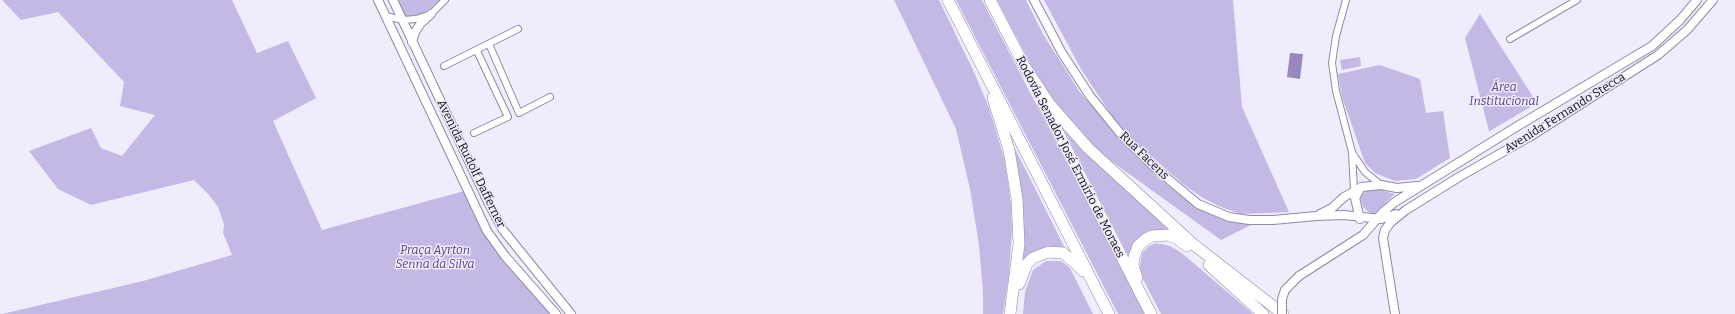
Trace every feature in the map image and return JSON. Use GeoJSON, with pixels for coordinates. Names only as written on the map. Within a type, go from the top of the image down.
{"type":"FeatureCollection","features":[{"type":"Feature","properties":{"kind":"highway"},"geometry":{"type":"LineString","coordinates":[[948,0],[1102,302]]}},
{"type":"Feature","properties":{"kind":"highway","name":"Rodovia Senador José Ermírio de Moraes"},"geometry":{"type":"LineString","coordinates":[[990,0],[1151,314]]}},
{"type":"Feature","properties":{"kind":"highway"},"geometry":{"type":"LineString","coordinates":[[1024,67],[1051,106],[1088,148],[1193,244],[1282,314]]}},
{"type":"Feature","properties":{"kind":"highway"},"geometry":{"type":"LineString","coordinates":[[984,69],[1009,150],[1018,198],[1019,244],[1010,314]]}},
{"type":"Feature","properties":{"kind":"highway"},"geometry":{"type":"LineString","coordinates":[[1151,314],[1133,265],[1138,246],[1146,239],[1161,234],[1176,238],[1189,248],[1249,299],[1263,314]]}},
{"type":"Feature","properties":{"kind":"highway"},"geometry":{"type":"LineString","coordinates":[[1014,314],[1022,272],[1033,258],[1048,252],[1063,253],[1082,269],[1109,314]]}},
{"type":"Feature","properties":{"kind":"main road","name":"Avenida Rudolf Dafferner"},"geometry":{"type":"LineString","coordinates":[[378,0],[487,231],[505,256],[556,314]]}},
{"type":"Feature","properties":{"kind":"main road","name":"Avenida Rudolf Dafferner"},"geometry":{"type":"LineString","coordinates":[[393,0],[489,204],[503,230],[571,314]]}},
{"type":"Feature","properties":{"kind":"main road","name":"Rua Facens"},"geometry":{"type":"LineString","coordinates":[[1034,0],[1062,53],[1095,102],[1120,133],[1154,167],[1198,204],[1229,217],[1249,220],[1273,220],[1344,215],[1360,219],[1374,218]]}},
{"type":"Feature","properties":{"kind":"main road","name":"Avenida Fernando Stecca"},"geometry":{"type":"LineString","coordinates":[[1282,314],[1282,299],[1286,290],[1299,276],[1363,235],[1374,218],[1422,185],[1488,144],[1652,46],[1680,20],[1697,0]]}},
{"type":"Feature","properties":{"kind":"main road","name":"Avenida Fernando Stecca"},"geometry":{"type":"LineString","coordinates":[[1395,314],[1383,238],[1388,225],[1406,210],[1459,177],[1531,136],[1658,56],[1687,30],[1713,0]]}},
{"type":"Feature","properties":{"kind":"main road"},"geometry":{"type":"LineString","coordinates":[[412,42],[418,28],[431,14]]}},
{"type":"Feature","properties":{"kind":"main road"},"geometry":{"type":"LineString","coordinates":[[1459,177],[1463,172],[1493,153],[1495,149],[1488,144]]}},
{"type":"Feature","properties":{"kind":"main road","name":"Avenida Fernando Stecca"},"geometry":{"type":"LineString","coordinates":[[1356,193],[1381,185],[1397,188],[1422,185]]}},
{"type":"Feature","properties":{"kind":"main road"},"geometry":{"type":"LineString","coordinates":[[1356,193],[1364,215],[1374,218]]}},
{"type":"Feature","properties":{"kind":"main road"},"geometry":{"type":"LineString","coordinates":[[1356,193],[1360,219],[1365,228],[1363,235]]}},
{"type":"Feature","properties":{"kind":"main road","name":"Rua Facens"},"geometry":{"type":"LineString","coordinates":[[1316,216],[1332,208],[1344,196],[1356,193]]}},
{"type":"Feature","properties":{"kind":"main road","name":"Avenida Fernando Stecca"},"geometry":{"type":"LineString","coordinates":[[1374,218],[1387,218],[1406,210]]}},
{"type":"Feature","properties":{"kind":"street"},"geometry":{"type":"LineString","coordinates":[[386,16],[402,20],[416,19],[431,14],[445,0]]}},
{"type":"Feature","properties":{"kind":"street"},"geometry":{"type":"LineString","coordinates":[[1346,0],[1336,36],[1332,63],[1336,91],[1352,152],[1356,193]]}},
{"type":"Feature","properties":{"kind":"street"},"geometry":{"type":"LineString","coordinates":[[1510,39],[1577,0]]}},
{"type":"Feature","properties":{"kind":"street"},"geometry":{"type":"LineString","coordinates":[[444,66],[477,51],[518,29]]}},
{"type":"Feature","properties":{"kind":"street"},"geometry":{"type":"LineString","coordinates":[[489,44],[519,113],[550,97]]}},
{"type":"Feature","properties":{"kind":"street"},"geometry":{"type":"LineString","coordinates":[[474,133],[508,117],[477,51]]}},
{"type":"Feature","properties":{"kind":"street"},"geometry":{"type":"LineString","coordinates":[[1352,152],[1365,172],[1381,185]]}},
{"type":"Feature","properties":{"kind":"green space","name":"Praça Ayrton Senna da Silva"},"geometry":{"type":"Polygon","coordinates":[[[2,0],[232,0],[257,53],[288,41],[316,98],[273,121],[322,230],[464,191],[498,251],[550,314],[2,314],[143,281],[232,255],[223,233],[224,224],[218,207],[209,195],[194,180],[91,205],[58,189],[29,151],[91,128],[101,148],[122,156],[155,115],[120,106],[124,82],[58,12],[21,20],[2,0]]]}},
{"type":"Feature","properties":{"kind":"green space"},"geometry":{"type":"Polygon","coordinates":[[[396,0],[440,0],[421,14],[404,17],[396,0]]]}},
{"type":"Feature","properties":{"kind":"green space"},"geometry":{"type":"Polygon","coordinates":[[[894,0],[939,0],[974,72],[989,108],[1005,161],[1011,204],[1012,230],[1009,275],[1003,314],[983,314],[983,291],[979,245],[970,189],[956,129],[894,0]]]}},
{"type":"Feature","properties":{"kind":"green space"},"geometry":{"type":"Polygon","coordinates":[[[956,0],[982,0],[1145,314],[1118,314],[956,0]]]}},
{"type":"Feature","properties":{"kind":"green space"},"geometry":{"type":"Polygon","coordinates":[[[997,0],[1026,0],[1043,34],[1079,91],[1126,146],[1158,178],[1198,207],[1228,220],[1251,225],[1221,240],[1093,148],[1061,111],[1041,84],[997,0]]]}},
{"type":"Feature","properties":{"kind":"green space"},"geometry":{"type":"Polygon","coordinates":[[[1044,0],[1233,0],[1242,107],[1289,212],[1241,214],[1221,207],[1203,198],[1183,184],[1119,126],[1082,71],[1044,0]]]}},
{"type":"Feature","properties":{"kind":"green space","name":"Área Institucional"},"geometry":{"type":"Polygon","coordinates":[[[1480,14],[1537,103],[1490,131],[1465,38],[1480,14]]]}},
{"type":"Feature","properties":{"kind":"green space"},"geometry":{"type":"Polygon","coordinates":[[[1360,57],[1361,66],[1342,70],[1340,60],[1360,57]]]}},
{"type":"Feature","properties":{"kind":"green space"},"geometry":{"type":"Polygon","coordinates":[[[1380,65],[1420,79],[1426,113],[1443,111],[1450,158],[1416,179],[1396,181],[1375,173],[1365,163],[1342,97],[1338,74],[1380,65]]]}},
{"type":"Feature","properties":{"kind":"green space"},"geometry":{"type":"Polygon","coordinates":[[[1066,131],[1179,233],[1164,231],[1128,255],[1065,132],[1066,131]]]}},
{"type":"Feature","properties":{"kind":"green space"},"geometry":{"type":"Polygon","coordinates":[[[1007,133],[1068,254],[1052,248],[1018,274],[1007,133]]]}},
{"type":"Feature","properties":{"kind":"green space"},"geometry":{"type":"Polygon","coordinates":[[[1377,189],[1395,194],[1374,214],[1370,213],[1363,207],[1360,197],[1366,191],[1377,189]]]}},
{"type":"Feature","properties":{"kind":"green space"},"geometry":{"type":"Polygon","coordinates":[[[1156,243],[1170,246],[1183,254],[1253,314],[1161,314],[1143,279],[1140,267],[1142,253],[1149,246],[1156,243]]]}},
{"type":"Feature","properties":{"kind":"green space"},"geometry":{"type":"Polygon","coordinates":[[[1046,261],[1061,261],[1070,268],[1093,314],[1023,314],[1025,292],[1033,270],[1046,261]]]}},
{"type":"Feature","properties":{"kind":"shaded area"},"geometry":{"type":"Polygon","coordinates":[[[1290,53],[1303,54],[1300,79],[1287,77],[1290,53]]]}}]}
